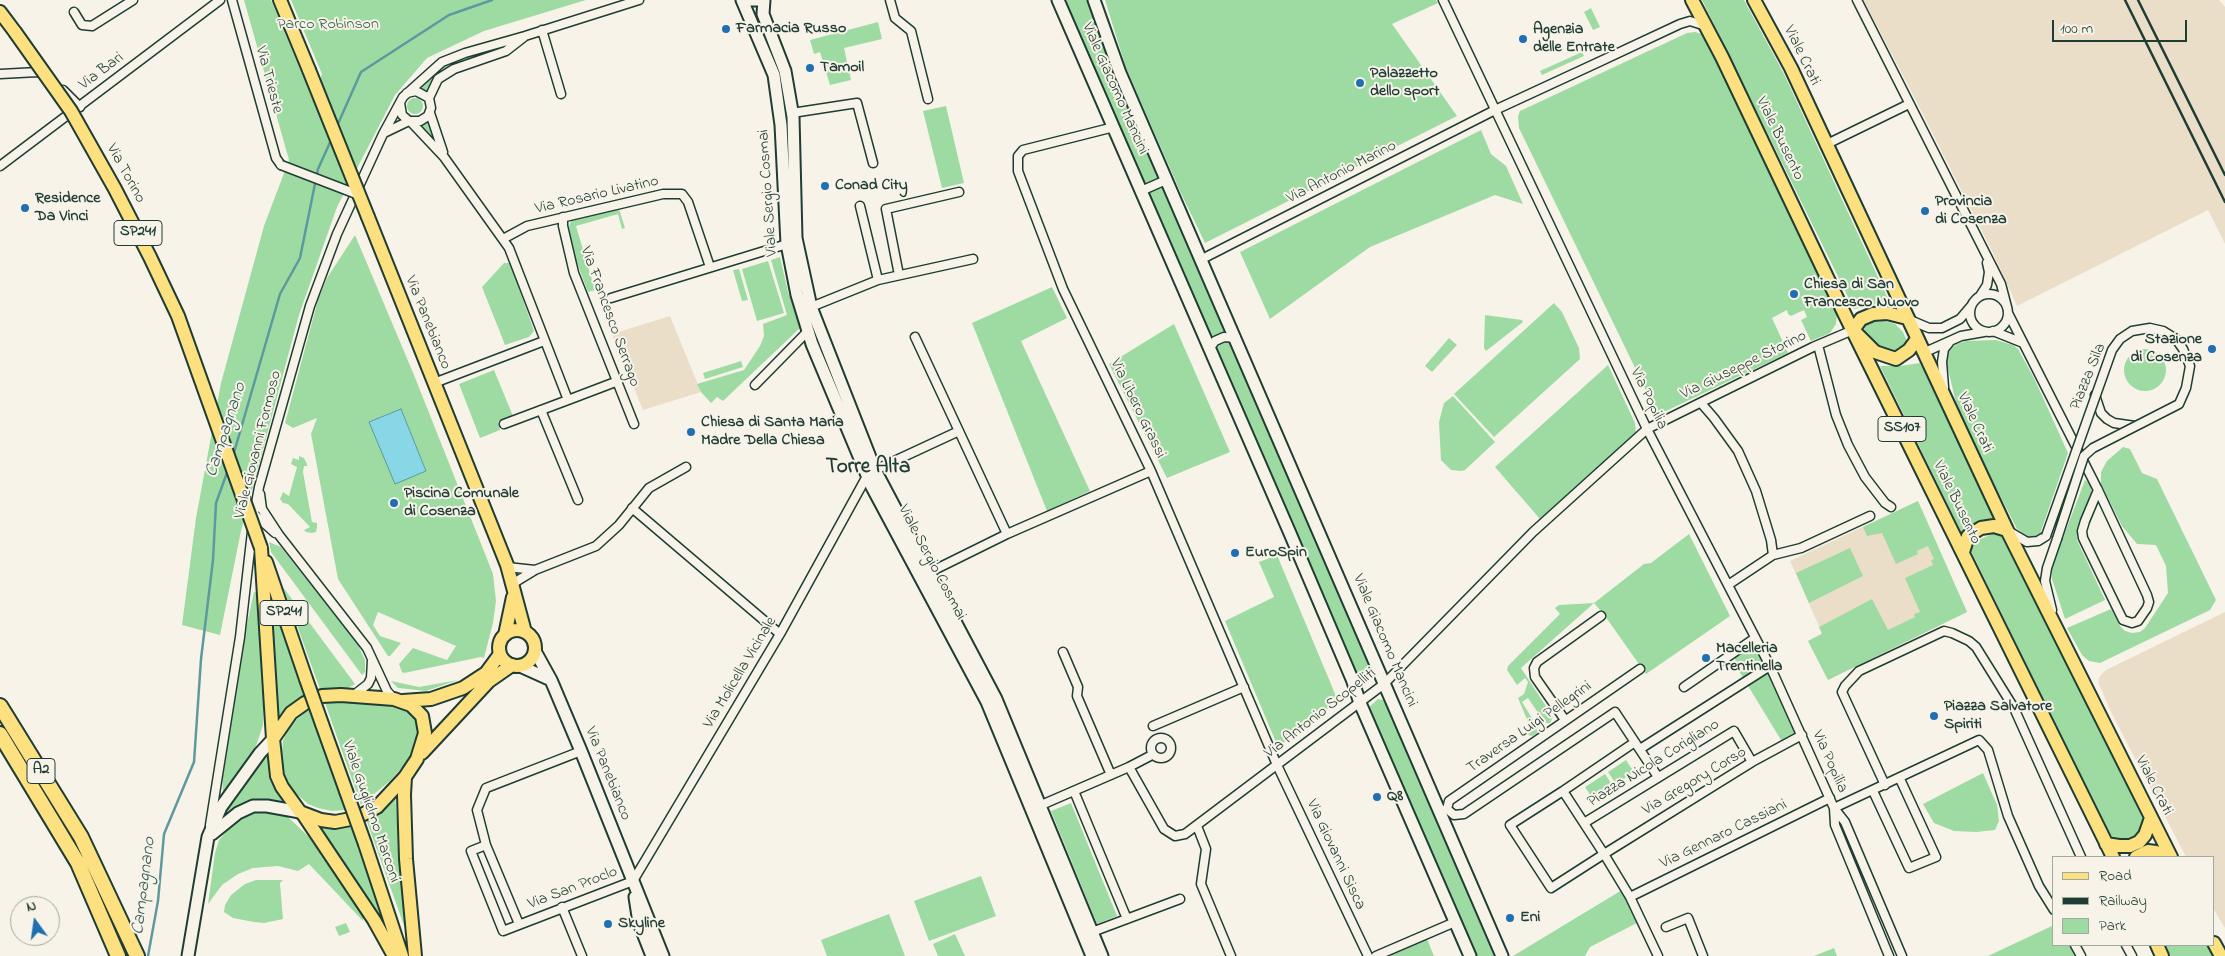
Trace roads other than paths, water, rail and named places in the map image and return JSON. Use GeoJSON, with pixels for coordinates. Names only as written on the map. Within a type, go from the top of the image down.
{"type":"FeatureCollection","features":[{"type":"Feature","properties":{"kind":"highway","name":"A2"},"geometry":{"type":"LineString","coordinates":[[0,706],[80,837],[137,956]]}},
{"type":"Feature","properties":{"kind":"highway","name":"A2"},"geometry":{"type":"LineString","coordinates":[[0,734],[78,863],[118,956]]}},
{"type":"Feature","properties":{"kind":"main road","name":"Via Panebianco"},"geometry":{"type":"LineString","coordinates":[[280,0],[508,567],[525,632]]}},
{"type":"Feature","properties":{"kind":"main road","name":"Viale Busento"},"geometry":{"type":"LineString","coordinates":[[1692,0],[2112,856]]}},
{"type":"Feature","properties":{"kind":"main road","name":"Viale Crati"},"geometry":{"type":"LineString","coordinates":[[1754,0],[1791,68],[1825,145],[2007,530],[2169,856]]}},
{"type":"Feature","properties":{"kind":"main road","name":"Via Torino"},"geometry":{"type":"LineString","coordinates":[[1,15],[71,111],[115,189],[150,257],[178,316],[262,548]]}},
{"type":"Feature","properties":{"kind":"main road"},"geometry":{"type":"LineString","coordinates":[[1907,318],[1887,313],[1873,314],[1861,319],[1853,330],[1875,352],[1896,359],[1923,353]]}},
{"type":"Feature","properties":{"kind":"main road"},"geometry":{"type":"LineString","coordinates":[[1896,359],[1909,350],[1917,339]]}},
{"type":"Feature","properties":{"kind":"main road"},"geometry":{"type":"LineString","coordinates":[[1963,552],[1968,536],[1981,528],[1994,526],[2007,530]]}},
{"type":"Feature","properties":{"kind":"main road"},"geometry":{"type":"LineString","coordinates":[[262,548],[273,740],[277,776],[282,787],[302,813],[374,920],[394,956]]}},
{"type":"Feature","properties":{"kind":"main road","name":"Viale Guglielmo Marconi"},"geometry":{"type":"LineString","coordinates":[[262,548],[402,956]]}},
{"type":"Feature","properties":{"kind":"main road","name":"Via Panebianco"},"geometry":{"type":"LineString","coordinates":[[506,635],[513,586]]}},
{"type":"Feature","properties":{"kind":"main road"},"geometry":{"type":"LineString","coordinates":[[302,813],[335,822],[356,818],[376,807],[405,777],[417,759],[489,681],[516,665],[530,660],[535,651],[533,640],[525,632],[515,631],[506,635],[500,644],[500,654],[507,663],[516,665]]}},
{"type":"Feature","properties":{"kind":"main road"},"geometry":{"type":"LineString","coordinates":[[273,740],[291,713],[305,703],[322,696],[354,695],[397,700],[430,699],[463,688],[486,672],[500,654]]}},
{"type":"Feature","properties":{"kind":"main road"},"geometry":{"type":"LineString","coordinates":[[397,700],[417,710],[425,724],[423,742],[417,759]]}},
{"type":"Feature","properties":{"kind":"main road","name":"Viale Guglielmo Marconi"},"geometry":{"type":"LineString","coordinates":[[405,777],[406,860],[415,956]]}},
{"type":"Feature","properties":{"kind":"main road"},"geometry":{"type":"LineString","coordinates":[[2106,844],[2124,846],[2139,842],[2145,835],[2151,818]]}},
{"type":"Feature","properties":{"kind":"main road"},"geometry":{"type":"LineString","coordinates":[[2138,856],[2148,851],[2166,856]]}},
{"type":"Feature","properties":{"kind":"main road"},"geometry":{"type":"LineString","coordinates":[[2215,945],[2221,956]]}},
{"type":"Feature","properties":{"kind":"street"},"geometry":{"type":"LineString","coordinates":[[74,12],[82,25],[92,26],[134,0]]}},
{"type":"Feature","properties":{"kind":"street","name":"Via Bari"},"geometry":{"type":"LineString","coordinates":[[0,166],[220,0]]}},
{"type":"Feature","properties":{"kind":"street","name":"Via Trieste"},"geometry":{"type":"LineString","coordinates":[[232,0],[276,158],[281,166],[359,195]]}},
{"type":"Feature","properties":{"kind":"street"},"geometry":{"type":"LineString","coordinates":[[568,400],[509,248],[444,157],[402,115],[400,101],[442,62],[493,44],[525,36],[639,0]]}},
{"type":"Feature","properties":{"kind":"street","name":"Viale Sergio Cosmai"},"geometry":{"type":"LineString","coordinates":[[742,0],[774,75],[782,124],[787,244],[797,295],[808,331],[871,473],[924,574],[990,709],[1092,956]]}},
{"type":"Feature","properties":{"kind":"street"},"geometry":{"type":"LineString","coordinates":[[749,0],[763,0]]}},
{"type":"Feature","properties":{"kind":"street","name":"Viale Sergio Cosmai"},"geometry":{"type":"LineString","coordinates":[[763,0],[763,14],[786,71],[792,113],[796,238],[811,307],[871,473]]}},
{"type":"Feature","properties":{"kind":"street"},"geometry":{"type":"LineString","coordinates":[[890,0],[895,18],[911,31],[928,99]]}},
{"type":"Feature","properties":{"kind":"street","name":"Viale Giacomo Mancini"},"geometry":{"type":"LineString","coordinates":[[1058,0],[1296,546],[1352,679],[1360,703],[1470,956]]}},
{"type":"Feature","properties":{"kind":"street","name":"Viale Giacomo Mancini"},"geometry":{"type":"LineString","coordinates":[[1094,0],[1120,73],[1384,684],[1443,810],[1502,956]]}},
{"type":"Feature","properties":{"kind":"street","name":"Via Popilia"},"geometry":{"type":"LineString","coordinates":[[1443,0],[1647,429],[1770,666],[1834,808],[1845,822],[1902,956]]}},
{"type":"Feature","properties":{"kind":"street"},"geometry":{"type":"LineString","coordinates":[[1857,0],[1908,104],[2001,284],[2008,310],[2004,325],[1990,332],[1971,333],[1923,353]]}},
{"type":"Feature","properties":{"kind":"street","name":"Via Antonio Marino"},"geometry":{"type":"LineString","coordinates":[[1202,260],[1495,110],[1680,24],[1690,21],[1706,26]]}},
{"type":"Feature","properties":{"kind":"street"},"geometry":{"type":"LineString","coordinates":[[542,30],[561,94]]}},
{"type":"Feature","properties":{"kind":"street"},"geometry":{"type":"LineString","coordinates":[[428,98],[438,79],[454,68],[506,51],[525,36]]}},
{"type":"Feature","properties":{"kind":"street"},"geometry":{"type":"LineString","coordinates":[[0,74],[38,72],[50,75],[80,106]]}},
{"type":"Feature","properties":{"kind":"street"},"geometry":{"type":"LineString","coordinates":[[407,93],[416,91],[428,98],[431,108],[430,112],[444,157]]}},
{"type":"Feature","properties":{"kind":"street","name":"Viale Giovanni Formoso"},"geometry":{"type":"LineString","coordinates":[[208,837],[240,637],[254,514],[260,487],[310,306],[337,234],[400,101]]}},
{"type":"Feature","properties":{"kind":"street"},"geometry":{"type":"LineString","coordinates":[[792,113],[857,104],[873,163]]}},
{"type":"Feature","properties":{"kind":"street"},"geometry":{"type":"LineString","coordinates":[[1825,145],[1908,104]]}},
{"type":"Feature","properties":{"kind":"street"},"geometry":{"type":"LineString","coordinates":[[383,134],[410,121],[424,120],[430,112]]}},
{"type":"Feature","properties":{"kind":"street","name":"Via Libero Grassi"},"geometry":{"type":"LineString","coordinates":[[1114,128],[1023,150],[1018,156],[1018,171],[1063,289],[1152,471],[1277,765]]}},
{"type":"Feature","properties":{"kind":"street"},"geometry":{"type":"LineString","coordinates":[[1141,191],[1166,180]]}},
{"type":"Feature","properties":{"kind":"street"},"geometry":{"type":"LineString","coordinates":[[899,275],[886,209],[959,192]]}},
{"type":"Feature","properties":{"kind":"street","name":"Via Rosario Livatino"},"geometry":{"type":"LineString","coordinates":[[503,239],[527,226],[663,194],[682,194],[688,202],[710,268]]}},
{"type":"Feature","properties":{"kind":"street"},"geometry":{"type":"LineString","coordinates":[[860,206],[878,280]]}},
{"type":"Feature","properties":{"kind":"street","name":"Via Francesco Serrago"},"geometry":{"type":"LineString","coordinates":[[563,217],[563,226],[574,273],[634,424]]}},
{"type":"Feature","properties":{"kind":"street"},"geometry":{"type":"LineString","coordinates":[[611,298],[787,244]]}},
{"type":"Feature","properties":{"kind":"street"},"geometry":{"type":"LineString","coordinates":[[1907,318],[1929,328],[1942,328],[1960,319],[1985,289],[1988,279],[1988,266],[1985,254]]}},
{"type":"Feature","properties":{"kind":"street"},"geometry":{"type":"LineString","coordinates":[[811,307],[878,280],[973,259]]}},
{"type":"Feature","properties":{"kind":"street"},"geometry":{"type":"LineString","coordinates":[[1978,297],[1995,295],[2004,302],[2098,490],[2149,602],[2144,615],[2138,621],[2132,623],[2124,620],[2120,614],[2083,538],[2082,531],[2085,521],[2098,490]]}},
{"type":"Feature","properties":{"kind":"street"},"geometry":{"type":"LineString","coordinates":[[1972,304],[1970,316],[1972,322],[1981,330],[2023,342]]}},
{"type":"Feature","properties":{"kind":"street","name":"Piazza Sila"},"geometry":{"type":"LineString","coordinates":[[2007,530],[2027,542],[2038,541],[2046,536],[2094,395],[2112,350],[2120,339],[2132,331],[2150,328],[2163,331],[2176,339],[2184,349],[2190,366],[2186,388],[2179,404],[2093,448],[2084,456],[2047,568],[2045,581],[2056,629]]}},
{"type":"Feature","properties":{"kind":"street","name":"Via Giuseppe Storino"},"geometry":{"type":"LineString","coordinates":[[1647,429],[1818,345],[1853,330]]}},
{"type":"Feature","properties":{"kind":"street"},"geometry":{"type":"LineString","coordinates":[[756,385],[808,331]]}},
{"type":"Feature","properties":{"kind":"street"},"geometry":{"type":"LineString","coordinates":[[915,337],[1007,534]]}},
{"type":"Feature","properties":{"kind":"street"},"geometry":{"type":"LineString","coordinates":[[1209,349],[1215,341],[1224,337],[1236,338]]}},
{"type":"Feature","properties":{"kind":"street"},"geometry":{"type":"LineString","coordinates":[[434,383],[544,340]]}},
{"type":"Feature","properties":{"kind":"street"},"geometry":{"type":"LineString","coordinates":[[1947,404],[1942,362],[1944,349],[1953,340]]}},
{"type":"Feature","properties":{"kind":"street"},"geometry":{"type":"LineString","coordinates":[[1818,345],[1836,415],[1848,445],[1865,477],[1891,508]]}},
{"type":"Feature","properties":{"kind":"street"},"geometry":{"type":"LineString","coordinates":[[504,424],[618,381]]}},
{"type":"Feature","properties":{"kind":"street"},"geometry":{"type":"LineString","coordinates":[[2094,395],[2101,413],[2107,420],[2135,426]]}},
{"type":"Feature","properties":{"kind":"street"},"geometry":{"type":"LineString","coordinates":[[1701,403],[1738,451],[1756,491],[1771,540],[1773,555]]}},
{"type":"Feature","properties":{"kind":"street"},"geometry":{"type":"LineString","coordinates":[[542,410],[578,500]]}},
{"type":"Feature","properties":{"kind":"street","name":"Via Antonio Scopelliti"},"geometry":{"type":"LineString","coordinates":[[1129,767],[1164,830],[1179,837],[1197,826],[1384,684],[1533,532],[1647,429]]}},
{"type":"Feature","properties":{"kind":"street"},"geometry":{"type":"LineString","coordinates":[[871,473],[959,431]]}},
{"type":"Feature","properties":{"kind":"street"},"geometry":{"type":"LineString","coordinates":[[513,586],[535,570],[596,546],[619,525],[649,488],[686,467]]}},
{"type":"Feature","properties":{"kind":"street"},"geometry":{"type":"LineString","coordinates":[[924,574],[1007,534],[1152,471]]}},
{"type":"Feature","properties":{"kind":"street","name":"Via Molicella Vicinale"},"geometry":{"type":"LineString","coordinates":[[633,881],[780,634],[871,473]]}},
{"type":"Feature","properties":{"kind":"street"},"geometry":{"type":"LineString","coordinates":[[260,487],[262,509],[278,535],[367,648],[387,691],[397,700]]}},
{"type":"Feature","properties":{"kind":"street"},"geometry":{"type":"LineString","coordinates":[[632,508],[780,634]]}},
{"type":"Feature","properties":{"kind":"street"},"geometry":{"type":"LineString","coordinates":[[254,514],[278,535]]}},
{"type":"Feature","properties":{"kind":"street"},"geometry":{"type":"LineString","coordinates":[[1728,585],[1773,555],[1801,548],[1870,516]]}},
{"type":"Feature","properties":{"kind":"street"},"geometry":{"type":"LineString","coordinates":[[508,567],[535,570]]}},
{"type":"Feature","properties":{"kind":"street","name":"Viale Sergio Cosmai"},"geometry":{"type":"LineString","coordinates":[[924,574],[996,699],[1102,956]]}},
{"type":"Feature","properties":{"kind":"street"},"geometry":{"type":"LineString","coordinates":[[1565,720],[1535,677],[1534,668],[1537,662],[1601,616]]}},
{"type":"Feature","properties":{"kind":"street"},"geometry":{"type":"LineString","coordinates":[[1885,786],[1842,692],[1845,686],[1860,671],[1944,631],[1952,633],[1969,641],[1976,647],[2014,708],[2080,856]]}},
{"type":"Feature","properties":{"kind":"street"},"geometry":{"type":"LineString","coordinates":[[1684,687],[1756,638]]}},
{"type":"Feature","properties":{"kind":"street","name":"Via Panebianco"},"geometry":{"type":"LineString","coordinates":[[535,651],[551,680],[581,750],[663,956]]}},
{"type":"Feature","properties":{"kind":"street"},"geometry":{"type":"LineString","coordinates":[[1063,652],[1078,687],[1077,696],[1111,775]]}},
{"type":"Feature","properties":{"kind":"street"},"geometry":{"type":"LineString","coordinates":[[354,695],[368,684],[371,678],[372,658]]}},
{"type":"Feature","properties":{"kind":"street"},"geometry":{"type":"LineString","coordinates":[[516,665],[551,680]]}},
{"type":"Feature","properties":{"kind":"street","name":"Piazza Nicola Corigliano"},"geometry":{"type":"LineString","coordinates":[[1563,791],[1604,854],[1551,888],[1510,826],[1563,791],[1770,666]]}},
{"type":"Feature","properties":{"kind":"street","name":"Traversa Luigi Pellegrini"},"geometry":{"type":"LineString","coordinates":[[1443,810],[1449,801],[1640,669]]}},
{"type":"Feature","properties":{"kind":"street"},"geometry":{"type":"LineString","coordinates":[[1153,726],[1244,687]]}},
{"type":"Feature","properties":{"kind":"street"},"geometry":{"type":"LineString","coordinates":[[1443,810],[1454,815],[1464,814],[1615,712],[1658,777]]}},
{"type":"Feature","properties":{"kind":"street","name":"Piazza Nicola Corigliano"},"geometry":{"type":"LineString","coordinates":[[1584,824],[1734,731],[1752,762]]}},
{"type":"Feature","properties":{"kind":"street","name":"Via Gregory Corso"},"geometry":{"type":"LineString","coordinates":[[1604,854],[1752,762],[1802,735]]}},
{"type":"Feature","properties":{"kind":"street"},"geometry":{"type":"LineString","coordinates":[[188,956],[208,837],[221,807],[260,753],[273,740]]}},
{"type":"Feature","properties":{"kind":"street"},"geometry":{"type":"LineString","coordinates":[[1834,808],[1885,786],[1979,740],[1984,744],[1992,760],[2008,816],[2039,886],[2052,907]]}},
{"type":"Feature","properties":{"kind":"street"},"geometry":{"type":"LineString","coordinates":[[486,845],[471,851],[503,931],[520,924],[486,845],[477,810],[486,788],[581,750]]}},
{"type":"Feature","properties":{"kind":"street"},"geometry":{"type":"LineString","coordinates":[[1039,806],[1152,755]]}},
{"type":"Feature","properties":{"kind":"street","name":"Via Giovanni Sisca"},"geometry":{"type":"LineString","coordinates":[[1277,765],[1368,956]]}},
{"type":"Feature","properties":{"kind":"street"},"geometry":{"type":"LineString","coordinates":[[1873,791],[1909,868],[1936,857],[1900,778]]}},
{"type":"Feature","properties":{"kind":"street"},"geometry":{"type":"LineString","coordinates":[[1074,791],[1127,919]]}},
{"type":"Feature","properties":{"kind":"street","name":"Via Gennaro Cassiani"},"geometry":{"type":"LineString","coordinates":[[1630,897],[1830,798]]}},
{"type":"Feature","properties":{"kind":"street"},"geometry":{"type":"LineString","coordinates":[[208,837],[238,813],[253,806],[267,806],[302,813]]}},
{"type":"Feature","properties":{"kind":"street","name":"Via Popilia"},"geometry":{"type":"LineString","coordinates":[[1834,808],[1835,826],[1889,956]]}},
{"type":"Feature","properties":{"kind":"street"},"geometry":{"type":"LineString","coordinates":[[1197,826],[1206,849],[1201,884],[1231,956]]}},
{"type":"Feature","properties":{"kind":"street"},"geometry":{"type":"LineString","coordinates":[[1604,854],[1630,897],[1658,956]]}},
{"type":"Feature","properties":{"kind":"street","name":"Via Panebianco"},"geometry":{"type":"LineString","coordinates":[[633,881],[639,923],[652,956]]}},
{"type":"Feature","properties":{"kind":"street","name":"Via San Proclo"},"geometry":{"type":"LineString","coordinates":[[520,924],[633,881]]}},
{"type":"Feature","properties":{"kind":"street"},"geometry":{"type":"LineString","coordinates":[[1092,932],[1180,900]]}},
{"type":"Feature","properties":{"kind":"street"},"geometry":{"type":"LineString","coordinates":[[562,907],[582,956]]}},
{"type":"Feature","properties":{"kind":"street"},"geometry":{"type":"LineString","coordinates":[[1666,926],[1688,918],[1701,955]]}},
{"type":"Feature","properties":{"kind":"street"},"geometry":{"type":"LineString","coordinates":[[1376,956],[1455,922]]}},
{"type":"Feature","properties":{"kind":"water"},"geometry":{"type":"Polygon","coordinates":[[[401,409],[426,471],[395,484],[369,422],[401,409]]]}},
{"type":"Feature","properties":{"kind":"waterway","name":"Campagnano"},"geometry":{"type":"LineString","coordinates":[[337,126],[361,72],[449,15],[492,0]]}},
{"type":"Feature","properties":{"kind":"waterway","name":"Campagnano"},"geometry":{"type":"LineString","coordinates":[[233,456],[280,294],[300,258],[318,169],[332,138]]}},
{"type":"Feature","properties":{"kind":"waterway","name":"Campagnano"},"geometry":{"type":"LineString","coordinates":[[148,956],[158,901],[164,834],[194,762],[201,659],[213,560],[216,503],[228,470]]}},
{"type":"Feature","properties":{"kind":"railway"},"geometry":{"type":"LineString","coordinates":[[2125,0],[2225,202]]}},
{"type":"Feature","properties":{"kind":"railway"},"geometry":{"type":"LineString","coordinates":[[2138,0],[2225,175]]}},
{"type":"Feature","properties":{"kind":"place","name":"Farmacia Russo"},"geometry":{"type":"Point","coordinates":[726,29]}},
{"type":"Feature","properties":{"kind":"place","name":"Agenzia delle Entrate"},"geometry":{"type":"Point","coordinates":[1523,39]}},
{"type":"Feature","properties":{"kind":"place","name":"Tamoil"},"geometry":{"type":"Point","coordinates":[810,68]}},
{"type":"Feature","properties":{"kind":"place","name":"Palazzetto dello sport"},"geometry":{"type":"Point","coordinates":[1360,83]}},
{"type":"Feature","properties":{"kind":"place","name":"Conad City"},"geometry":{"type":"Point","coordinates":[825,186]}},
{"type":"Feature","properties":{"kind":"place","name":"Residence Da Vinci"},"geometry":{"type":"Point","coordinates":[25,208]}},
{"type":"Feature","properties":{"kind":"place","name":"Provincia di Cosenza"},"geometry":{"type":"Point","coordinates":[1925,211]}},
{"type":"Feature","properties":{"kind":"place","name":"Chiesa di San Francesco Nuovo"},"geometry":{"type":"Point","coordinates":[1794,294]}},
{"type":"Feature","properties":{"kind":"place","name":"Stazione di Cosenza"},"geometry":{"type":"Point","coordinates":[2212,349]}},
{"type":"Feature","properties":{"kind":"place","name":"Chiesa di Santa Maria Madre Della Chiesa"},"geometry":{"type":"Point","coordinates":[691,432]}},
{"type":"Feature","properties":{"kind":"place","name":"Piscina Comunale di Cosenza"},"geometry":{"type":"Point","coordinates":[394,503]}},
{"type":"Feature","properties":{"kind":"place","name":"EuroSpin"},"geometry":{"type":"Point","coordinates":[1235,553]}},
{"type":"Feature","properties":{"kind":"place","name":"Macelleria Trentinella"},"geometry":{"type":"Point","coordinates":[1706,658]}},
{"type":"Feature","properties":{"kind":"place","name":"Piazza Salvatore Spiriti"},"geometry":{"type":"Point","coordinates":[1934,716]}},
{"type":"Feature","properties":{"kind":"place","name":"Q8"},"geometry":{"type":"Point","coordinates":[1377,797]}},
{"type":"Feature","properties":{"kind":"place","name":"Eni"},"geometry":{"type":"Point","coordinates":[1510,918]}},
{"type":"Feature","properties":{"kind":"place","name":"Skyline"},"geometry":{"type":"Point","coordinates":[608,924]}},
{"type":"Feature","properties":{"kind":"district","name":"Torre Alta"},"geometry":{"type":"Point","coordinates":[868,469]}},
{"type":"Feature","properties":{"kind":"park label","name":"Parco Robinson"},"geometry":{"type":"Point","coordinates":[328,25]}}]}
